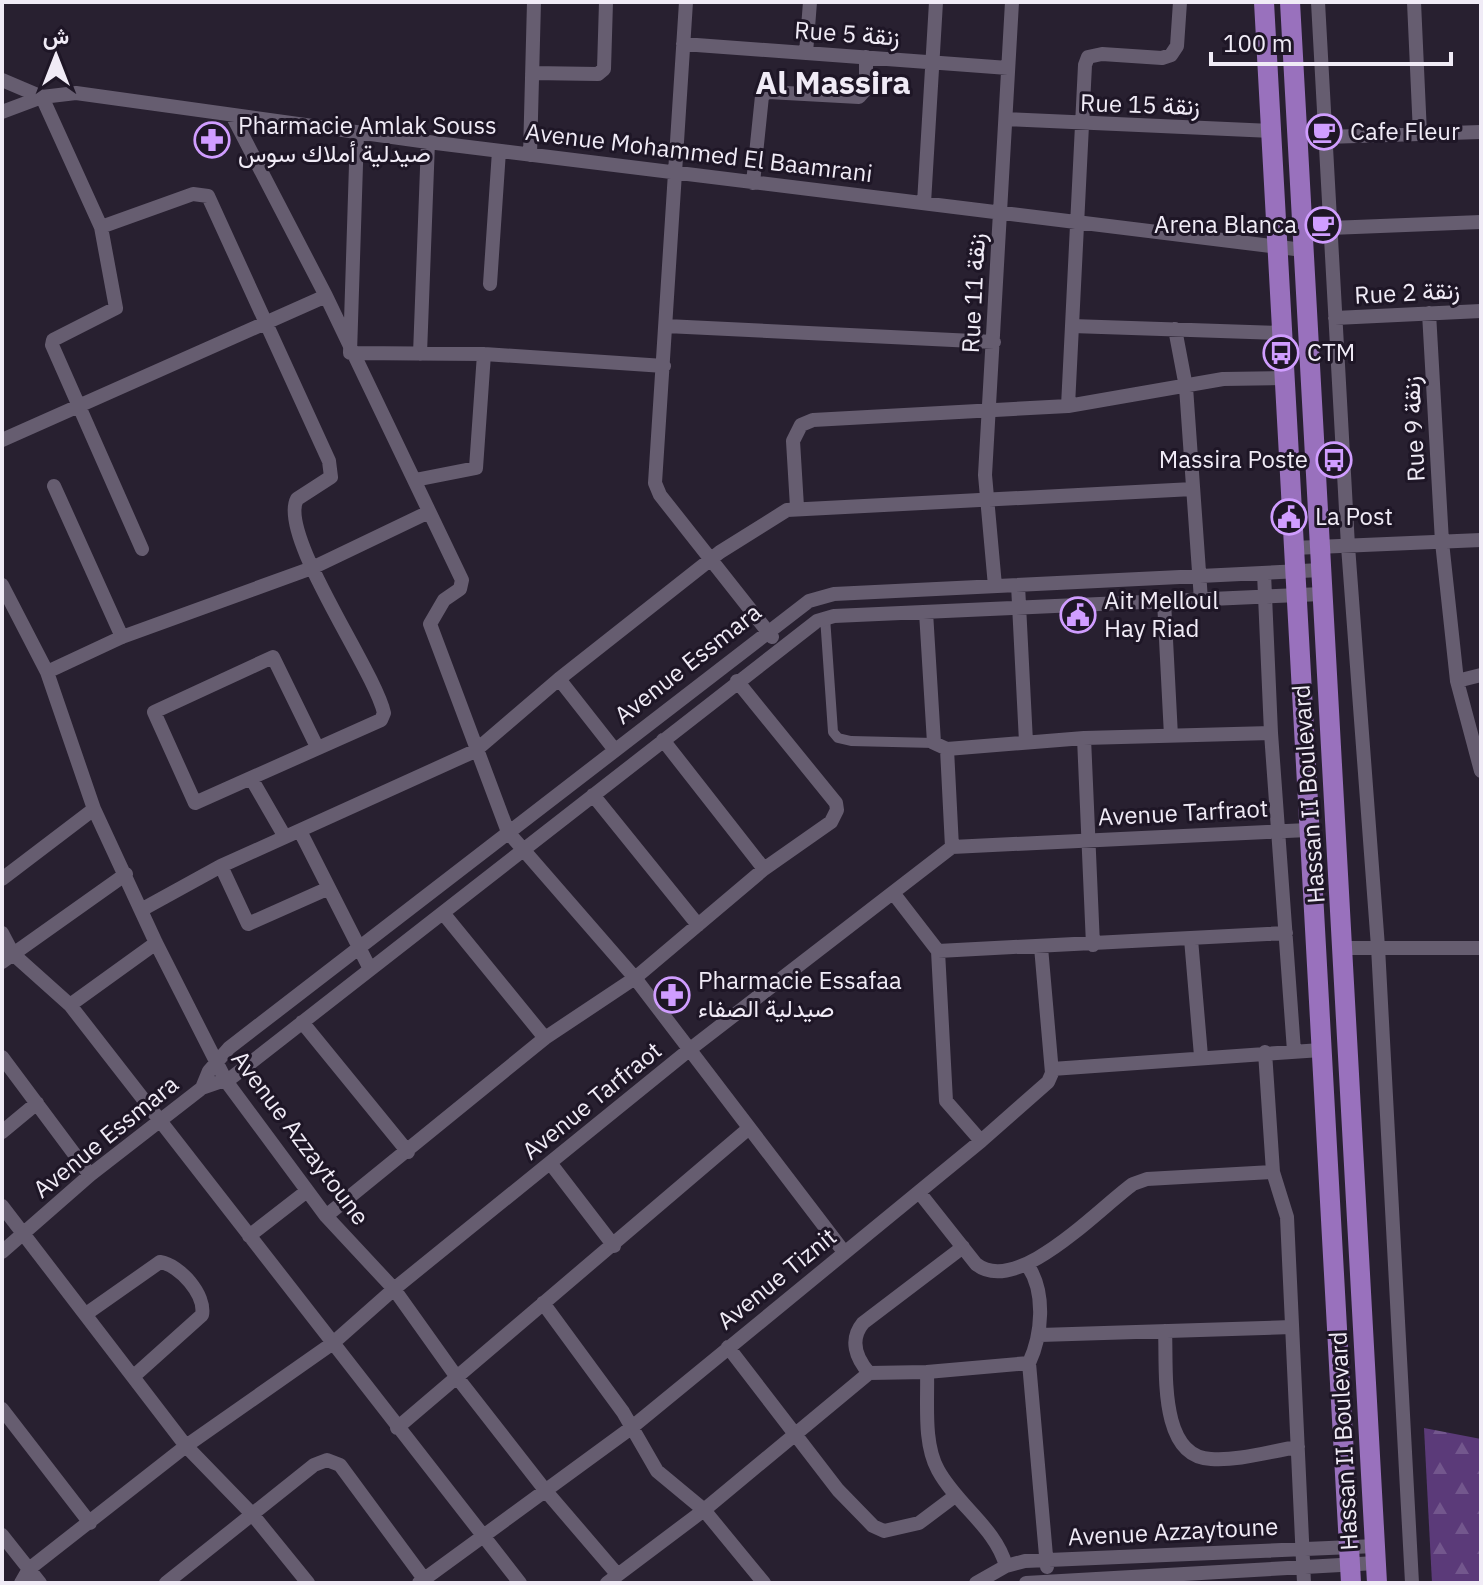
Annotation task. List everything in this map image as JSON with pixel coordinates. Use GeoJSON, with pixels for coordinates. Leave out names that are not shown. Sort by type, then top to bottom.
{"type":"FeatureCollection","features":[{"type":"Feature","properties":{"kind":"main road","name":"Hassan II Boulevard"},"geometry":{"type":"LineString","coordinates":[[1264,2],[1349,1565]]}},
{"type":"Feature","properties":{"kind":"main road","name":"Hassan II Boulevard"},"geometry":{"type":"LineString","coordinates":[[1290,2],[1377,1564]]}},
{"type":"Feature","properties":{"kind":"main road"},"geometry":{"type":"LineString","coordinates":[[1277,216],[1301,216]]}},
{"type":"Feature","properties":{"kind":"street"},"geometry":{"type":"LineString","coordinates":[[530,155],[534,2]]}},
{"type":"Feature","properties":{"kind":"street"},"geometry":{"type":"LineString","coordinates":[[532,73],[598,74],[604,69],[606,2]]}},
{"type":"Feature","properties":{"kind":"street"},"geometry":{"type":"LineString","coordinates":[[686,2],[657,489],[780,647]]}},
{"type":"Feature","properties":{"kind":"street"},"geometry":{"type":"LineString","coordinates":[[806,53],[810,2]]}},
{"type":"Feature","properties":{"kind":"street"},"geometry":{"type":"LineString","coordinates":[[924,203],[936,2]]}},
{"type":"Feature","properties":{"kind":"street","name":"Rue 11 زنقة"},"geometry":{"type":"LineString","coordinates":[[995,586],[987,499],[989,410],[1012,2]]}},
{"type":"Feature","properties":{"kind":"street"},"geometry":{"type":"LineString","coordinates":[[1068,406],[1081,125],[1088,57],[1102,54],[1162,58],[1171,55],[1177,46],[1180,2]]}},
{"type":"Feature","properties":{"kind":"street"},"geometry":{"type":"LineString","coordinates":[[1318,2],[1348,546],[1378,947],[1412,1583]]}},
{"type":"Feature","properties":{"kind":"street"},"geometry":{"type":"LineString","coordinates":[[1414,2],[1420,134]]}},
{"type":"Feature","properties":{"kind":"street","name":"Rue 5 زنقة"},"geometry":{"type":"LineString","coordinates":[[683,44],[1008,68]]}},
{"type":"Feature","properties":{"kind":"street"},"geometry":{"type":"LineString","coordinates":[[753,183],[762,96],[768,92],[859,97],[866,89],[866,57]]}},
{"type":"Feature","properties":{"kind":"street"},"geometry":{"type":"LineString","coordinates":[[2,80],[42,97],[101,227],[116,308],[53,340],[52,345],[142,549]]}},
{"type":"Feature","properties":{"kind":"street","name":"Avenue Mohammed El Baamrani"},"geometry":{"type":"LineString","coordinates":[[42,97],[76,93],[357,133],[1303,250]]}},
{"type":"Feature","properties":{"kind":"street"},"geometry":{"type":"LineString","coordinates":[[2,112],[42,97]]}},
{"type":"Feature","properties":{"kind":"street"},"geometry":{"type":"LineString","coordinates":[[232,115],[326,296],[350,353],[462,580],[460,589],[444,600],[430,624],[475,751],[508,832],[635,978],[844,1252]]}},
{"type":"Feature","properties":{"kind":"street","name":"Rue 15 زنقة"},"geometry":{"type":"LineString","coordinates":[[1006,119],[1081,125],[1272,131]]}},
{"type":"Feature","properties":{"kind":"street"},"geometry":{"type":"LineString","coordinates":[[1326,137],[1481,132]]}},
{"type":"Feature","properties":{"kind":"street"},"geometry":{"type":"LineString","coordinates":[[350,353],[357,133]]}},
{"type":"Feature","properties":{"kind":"street"},"geometry":{"type":"LineString","coordinates":[[420,354],[428,142]]}},
{"type":"Feature","properties":{"kind":"street"},"geometry":{"type":"LineString","coordinates":[[490,284],[499,151]]}},
{"type":"Feature","properties":{"kind":"street"},"geometry":{"type":"LineString","coordinates":[[101,227],[193,194],[208,196],[332,470],[328,482],[297,499],[294,504],[312,568],[384,713],[381,720],[195,803],[154,712],[273,657],[317,747]]}},
{"type":"Feature","properties":{"kind":"street"},"geometry":{"type":"LineString","coordinates":[[1330,228],[1481,222]]}},
{"type":"Feature","properties":{"kind":"street"},"geometry":{"type":"LineString","coordinates":[[2,440],[326,296]]}},
{"type":"Feature","properties":{"kind":"street","name":"Rue 2 زنقة"},"geometry":{"type":"LineString","coordinates":[[1335,318],[1481,311]]}},
{"type":"Feature","properties":{"kind":"street","name":"Rue 9 زنقة"},"geometry":{"type":"LineString","coordinates":[[1429,313],[1442,542],[1457,681],[1473,712],[1480,763]]}},
{"type":"Feature","properties":{"kind":"street"},"geometry":{"type":"LineString","coordinates":[[666,326],[994,342]]}},
{"type":"Feature","properties":{"kind":"street"},"geometry":{"type":"LineString","coordinates":[[1072,326],[1282,333]]}},
{"type":"Feature","properties":{"kind":"street"},"geometry":{"type":"LineString","coordinates":[[1175,329],[1186,387],[1201,600]]}},
{"type":"Feature","properties":{"kind":"street"},"geometry":{"type":"LineString","coordinates":[[350,353],[484,354],[664,366]]}},
{"type":"Feature","properties":{"kind":"street"},"geometry":{"type":"LineString","coordinates":[[415,480],[476,468],[484,354]]}},
{"type":"Feature","properties":{"kind":"street"},"geometry":{"type":"LineString","coordinates":[[797,507],[793,441],[801,425],[813,420],[1068,406],[1223,379],[1284,378]]}},
{"type":"Feature","properties":{"kind":"street"},"geometry":{"type":"LineString","coordinates":[[54,486],[122,637]]}},
{"type":"Feature","properties":{"kind":"street"},"geometry":{"type":"LineString","coordinates":[[141,910],[221,866],[475,751],[559,679],[711,559],[778,514],[797,507],[1193,489]]}},
{"type":"Feature","properties":{"kind":"street"},"geometry":{"type":"LineString","coordinates":[[47,672],[122,637],[312,568],[429,512]]}},
{"type":"Feature","properties":{"kind":"street"},"geometry":{"type":"LineString","coordinates":[[1293,548],[1481,540]]}},
{"type":"Feature","properties":{"kind":"street","name":"Avenue Essmara"},"geometry":{"type":"LineString","coordinates":[[2,1252],[90,1175],[202,1088],[215,1062],[767,630],[809,601],[834,594],[1321,570]]}},
{"type":"Feature","properties":{"kind":"street"},"geometry":{"type":"LineString","coordinates":[[1264,573],[1271,733],[1294,1051]]}},
{"type":"Feature","properties":{"kind":"street"},"geometry":{"type":"LineString","coordinates":[[1018,585],[1026,742]]}},
{"type":"Feature","properties":{"kind":"street","name":"Avenue Azzaytoune"},"geometry":{"type":"LineString","coordinates":[[3,590],[47,672],[94,809],[156,943],[226,1081],[326,1216],[394,1289],[456,1376],[612,1578]]}},
{"type":"Feature","properties":{"kind":"street"},"geometry":{"type":"LineString","coordinates":[[1271,733],[940,746],[838,738],[833,732],[825,617],[1322,594]]}},
{"type":"Feature","properties":{"kind":"street"},"geometry":{"type":"LineString","coordinates":[[1164,601],[1171,736]]}},
{"type":"Feature","properties":{"kind":"street"},"geometry":{"type":"LineString","coordinates":[[926,612],[952,847]]}},
{"type":"Feature","properties":{"kind":"street","name":"Avenue Essmara"},"geometry":{"type":"LineString","coordinates":[[202,1088],[226,1081],[780,647],[825,617]]}},
{"type":"Feature","properties":{"kind":"street"},"geometry":{"type":"LineString","coordinates":[[1457,681],[1481,675]]}},
{"type":"Feature","properties":{"kind":"street"},"geometry":{"type":"LineString","coordinates":[[559,679],[614,749]]}},
{"type":"Feature","properties":{"kind":"street"},"geometry":{"type":"LineString","coordinates":[[326,1216],[545,1038],[635,978],[764,869],[831,822],[837,810],[836,803],[737,681]]}},
{"type":"Feature","properties":{"kind":"street"},"geometry":{"type":"LineString","coordinates":[[1084,738],[1093,945]]}},
{"type":"Feature","properties":{"kind":"street"},"geometry":{"type":"LineString","coordinates":[[663,740],[764,869]]}},
{"type":"Feature","properties":{"kind":"street"},"geometry":{"type":"LineString","coordinates":[[251,778],[285,837]]}},
{"type":"Feature","properties":{"kind":"street"},"geometry":{"type":"LineString","coordinates":[[593,795],[698,925]]}},
{"type":"Feature","properties":{"kind":"street"},"geometry":{"type":"LineString","coordinates":[[2,879],[94,809]]}},
{"type":"Feature","properties":{"kind":"street","name":"Avenue Tarfraot"},"geometry":{"type":"LineString","coordinates":[[21,1583],[29,1569],[186,1446],[333,1343],[394,1289],[689,1050],[952,847],[1308,830]]}},
{"type":"Feature","properties":{"kind":"street"},"geometry":{"type":"LineString","coordinates":[[300,831],[370,969]]}},
{"type":"Feature","properties":{"kind":"street"},"geometry":{"type":"LineString","coordinates":[[221,866],[248,924],[329,888]]}},
{"type":"Feature","properties":{"kind":"street"},"geometry":{"type":"LineString","coordinates":[[8,958],[126,874]]}},
{"type":"Feature","properties":{"kind":"street"},"geometry":{"type":"LineString","coordinates":[[894,894],[938,951],[946,1101],[981,1141]]}},
{"type":"Feature","properties":{"kind":"street"},"geometry":{"type":"LineString","coordinates":[[443,913],[545,1038]]}},
{"type":"Feature","properties":{"kind":"street"},"geometry":{"type":"LineString","coordinates":[[2,933],[8,958],[70,1005],[159,1124],[520,1583]]}},
{"type":"Feature","properties":{"kind":"street"},"geometry":{"type":"LineString","coordinates":[[938,951],[1286,933]]}},
{"type":"Feature","properties":{"kind":"street"},"geometry":{"type":"LineString","coordinates":[[1191,939],[1201,1056]]}},
{"type":"Feature","properties":{"kind":"street"},"geometry":{"type":"LineString","coordinates":[[70,1005],[156,943]]}},
{"type":"Feature","properties":{"kind":"street"},"geometry":{"type":"LineString","coordinates":[[1041,947],[1052,1069],[1201,1056],[1321,1050]]}},
{"type":"Feature","properties":{"kind":"street"},"geometry":{"type":"LineString","coordinates":[[1345,948],[1481,948]]}},
{"type":"Feature","properties":{"kind":"street"},"geometry":{"type":"LineString","coordinates":[[302,1022],[408,1152]]}},
{"type":"Feature","properties":{"kind":"street"},"geometry":{"type":"LineString","coordinates":[[1265,1052],[1273,1172],[1287,1217],[1304,1583]]}},
{"type":"Feature","properties":{"kind":"street"},"geometry":{"type":"LineString","coordinates":[[2,1057],[90,1175]]}},
{"type":"Feature","properties":{"kind":"street","name":"Avenue Tiznit"},"geometry":{"type":"LineString","coordinates":[[423,1582],[631,1428],[981,1141],[1048,1082],[1052,1069]]}},
{"type":"Feature","properties":{"kind":"street"},"geometry":{"type":"LineString","coordinates":[[2,1132],[37,1103]]}},
{"type":"Feature","properties":{"kind":"street"},"geometry":{"type":"LineString","coordinates":[[397,1428],[748,1129]]}},
{"type":"Feature","properties":{"kind":"street"},"geometry":{"type":"LineString","coordinates":[[551,1164],[614,1246]]}},
{"type":"Feature","properties":{"kind":"street"},"geometry":{"type":"LineString","coordinates":[[919,1192],[984,1271],[1004,1273],[1028,1266],[1133,1184],[1147,1179],[1273,1172]]}},
{"type":"Feature","properties":{"kind":"street"},"geometry":{"type":"LineString","coordinates":[[249,1236],[307,1191]]}},
{"type":"Feature","properties":{"kind":"street"},"geometry":{"type":"LineString","coordinates":[[2,1206],[186,1446],[252,1514],[308,1583]]}},
{"type":"Feature","properties":{"kind":"street"},"geometry":{"type":"LineString","coordinates":[[869,1373],[855,1350],[858,1329],[963,1247]]}},
{"type":"Feature","properties":{"kind":"street"},"geometry":{"type":"LineString","coordinates":[[86,1314],[160,1262],[174,1266],[188,1281],[202,1301],[202,1315],[134,1376]]}},
{"type":"Feature","properties":{"kind":"street"},"geometry":{"type":"LineString","coordinates":[[1028,1266],[1037,1287],[1040,1335],[1029,1363],[1048,1581]]}},
{"type":"Feature","properties":{"kind":"street"},"geometry":{"type":"LineString","coordinates":[[543,1303],[631,1428],[657,1471],[704,1510],[764,1583]]}},
{"type":"Feature","properties":{"kind":"street"},"geometry":{"type":"LineString","coordinates":[[1040,1335],[1292,1327]]}},
{"type":"Feature","properties":{"kind":"street"},"geometry":{"type":"LineString","coordinates":[[1165,1331],[1170,1416],[1180,1442],[1194,1454],[1210,1459],[1298,1447]]}},
{"type":"Feature","properties":{"kind":"street"},"geometry":{"type":"LineString","coordinates":[[728,1347],[862,1517],[884,1531],[919,1523],[955,1496]]}},
{"type":"Feature","properties":{"kind":"street"},"geometry":{"type":"LineString","coordinates":[[612,1578],[704,1510],[869,1373],[927,1372],[1029,1363]]}},
{"type":"Feature","properties":{"kind":"street"},"geometry":{"type":"LineString","coordinates":[[927,1372],[929,1440],[936,1468],[955,1496],[1001,1548],[1006,1566]]}},
{"type":"Feature","properties":{"kind":"street"},"geometry":{"type":"LineString","coordinates":[[2,1409],[90,1523]]}},
{"type":"Feature","properties":{"kind":"street"},"geometry":{"type":"LineString","coordinates":[[166,1583],[320,1460],[334,1461],[423,1582]]}},
{"type":"Feature","properties":{"kind":"street"},"geometry":{"type":"LineString","coordinates":[[2,1535],[40,1583]]}},
{"type":"Feature","properties":{"kind":"street","name":"Avenue Azzaytoune"},"geometry":{"type":"LineString","coordinates":[[976,1583],[1006,1566],[1047,1560],[1303,1548],[1349,1565]]}},
{"type":"Feature","properties":{"kind":"street","name":"Avenue Azzaytoune"},"geometry":{"type":"LineString","coordinates":[[1026,1583],[1377,1564]]}},
{"type":"Feature","properties":{"kind":"green space"},"geometry":{"type":"Polygon","coordinates":[[[1424,1428],[1481,1439],[1481,1583],[1432,1583],[1424,1428]]]}},
{"type":"Feature","properties":{"kind":"place","name":"Cafe Fleur"},"geometry":{"type":"Point","coordinates":[1324,132]}},
{"type":"Feature","properties":{"kind":"place","name":"Pharmacie Amlak Souss صيدلية أملاك سوس"},"geometry":{"type":"Point","coordinates":[212,140]}},
{"type":"Feature","properties":{"kind":"place","name":"Arena Blanca"},"geometry":{"type":"Point","coordinates":[1323,225]}},
{"type":"Feature","properties":{"kind":"place","name":"CTM"},"geometry":{"type":"Point","coordinates":[1281,353]}},
{"type":"Feature","properties":{"kind":"place","name":"Massira Poste"},"geometry":{"type":"Point","coordinates":[1334,460]}},
{"type":"Feature","properties":{"kind":"place","name":"La Post"},"geometry":{"type":"Point","coordinates":[1289,517]}},
{"type":"Feature","properties":{"kind":"place","name":"Ait Melloul Hay Riad"},"geometry":{"type":"Point","coordinates":[1078,615]}},
{"type":"Feature","properties":{"kind":"place","name":"Pharmacie Essafaa صيدلية الصفاء"},"geometry":{"type":"Point","coordinates":[672,995]}},
{"type":"Feature","properties":{"kind":"district","name":"Al Massira"},"geometry":{"type":"Point","coordinates":[833,83]}}]}
